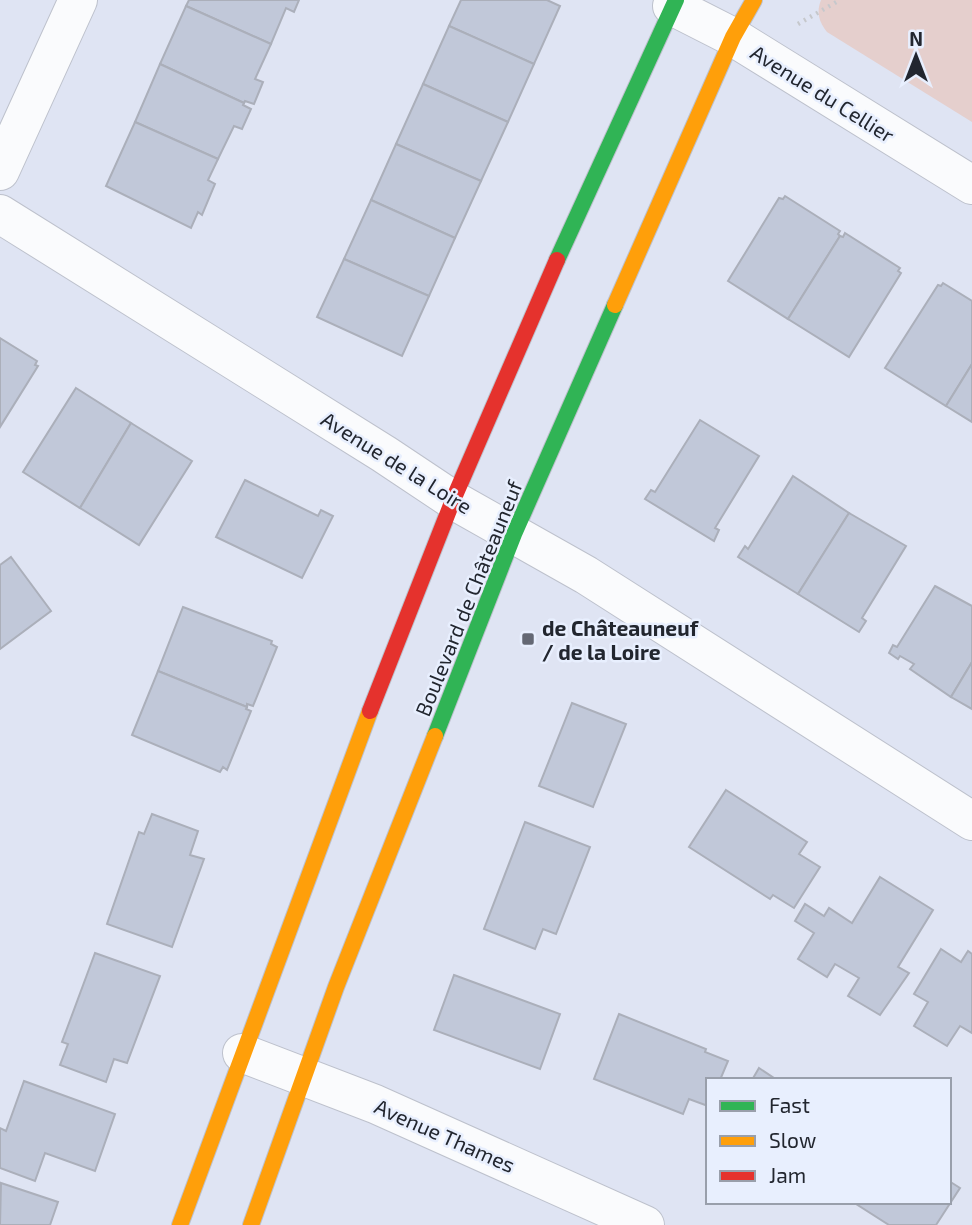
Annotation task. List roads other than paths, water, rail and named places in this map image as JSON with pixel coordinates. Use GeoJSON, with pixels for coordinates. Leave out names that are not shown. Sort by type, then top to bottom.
{"type":"FeatureCollection","features":[{"type":"Feature","properties":{"kind":"street"},"geometry":{"type":"LineString","coordinates":[[0,171],[78,0]]}},
{"type":"Feature","properties":{"kind":"street","name":"Boulevard de Châteauneuf"},"geometry":{"type":"LineString","coordinates":[[251,1225],[303,1075],[391,844],[486,612],[514,534],[733,37],[754,0]]}},
{"type":"Feature","properties":{"kind":"street"},"geometry":{"type":"LineString","coordinates":[[180,1225],[344,777],[453,500],[577,214],[674,3]]}},
{"type":"Feature","properties":{"kind":"street","name":"Avenue du Cellier"},"geometry":{"type":"LineString","coordinates":[[674,3],[972,185]]}},
{"type":"Feature","properties":{"kind":"street","name":"Avenue de la Loire"},"geometry":{"type":"LineString","coordinates":[[0,214],[453,500],[586,575],[972,821]]}},
{"type":"Feature","properties":{"kind":"street","name":"Avenue Thames"},"geometry":{"type":"LineString","coordinates":[[242,1053],[375,1104],[645,1225]]}},
{"type":"Feature","properties":{"kind":"place","name":"de Châteauneuf / de la Loire"},"geometry":{"type":"Point","coordinates":[528,639]}}]}
